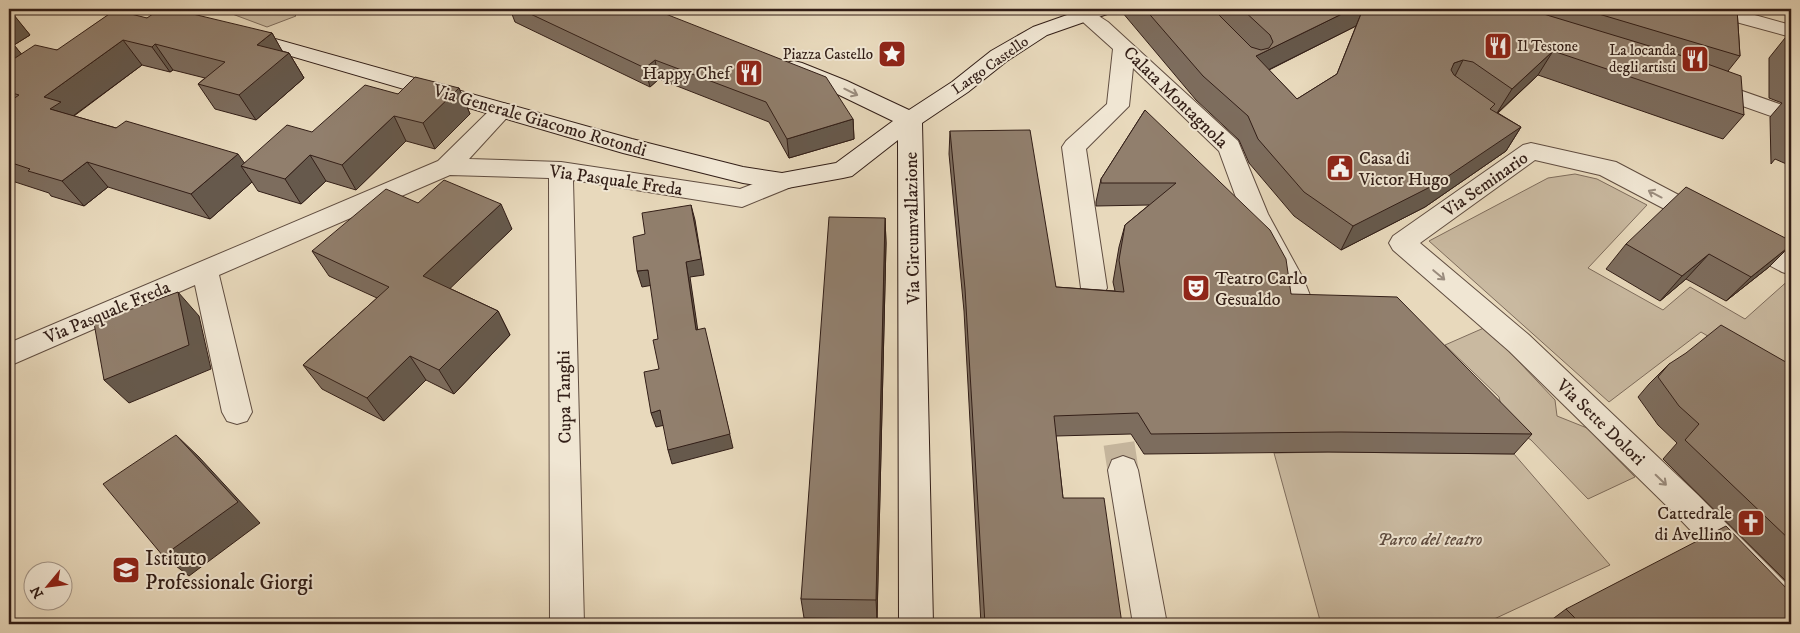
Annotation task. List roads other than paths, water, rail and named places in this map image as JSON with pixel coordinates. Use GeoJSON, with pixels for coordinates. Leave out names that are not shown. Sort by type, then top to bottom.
{"type":"FeatureCollection","features":[{"type":"Feature","properties":{"kind":"street"},"geometry":{"type":"LineString","coordinates":[[78,44],[132,9]]}},
{"type":"Feature","properties":{"kind":"street"},"geometry":{"type":"LineString","coordinates":[[1710,9],[1791,31]]}},
{"type":"Feature","properties":{"kind":"street","name":"Calata Montagnola"},"geometry":{"type":"LineString","coordinates":[[1093,12],[1101,26],[1230,148],[1255,214],[1291,280],[1299,303]]}},
{"type":"Feature","properties":{"kind":"street","name":"Largo Castello"},"geometry":{"type":"LineString","coordinates":[[910,120],[960,87],[998,56],[1040,31],[1093,12]]}},
{"type":"Feature","properties":{"kind":"street","name":"Via Generale Giacomo Rotondi"},"geometry":{"type":"LineString","coordinates":[[219,30],[641,149],[743,175],[782,181],[843,170],[910,120]]}},
{"type":"Feature","properties":{"kind":"street"},"geometry":{"type":"LineString","coordinates":[[1094,288],[1074,147],[1118,106],[1124,48]]}},
{"type":"Feature","properties":{"kind":"street"},"geometry":{"type":"LineString","coordinates":[[774,60],[839,86],[910,120]]}},
{"type":"Feature","properties":{"kind":"street"},"geometry":{"type":"LineString","coordinates":[[1688,78],[1791,116]]}},
{"type":"Feature","properties":{"kind":"street","name":"Via Pasquale Freda"},"geometry":{"type":"LineString","coordinates":[[9,355],[447,167],[503,110]]}},
{"type":"Feature","properties":{"kind":"street","name":"Via Circumvallazione"},"geometry":{"type":"LineString","coordinates":[[910,120],[916,624]]}},
{"type":"Feature","properties":{"kind":"street","name":"Via Seminario"},"geometry":{"type":"LineString","coordinates":[[1402,243],[1523,145],[1607,168],[1791,265]]}},
{"type":"Feature","properties":{"kind":"street","name":"Via Pasquale Freda"},"geometry":{"type":"LineString","coordinates":[[447,167],[561,170],[742,198],[782,181]]}},
{"type":"Feature","properties":{"kind":"street","name":"Cupa Tanghi"},"geometry":{"type":"LineString","coordinates":[[561,170],[566,624]]}},
{"type":"Feature","properties":{"kind":"street","name":"Via Sette Dolori"},"geometry":{"type":"LineString","coordinates":[[1402,243],[1519,343],[1687,505],[1791,611]]}},
{"type":"Feature","properties":{"kind":"street"},"geometry":{"type":"LineString","coordinates":[[205,270],[237,412]]}},
{"type":"Feature","properties":{"kind":"street"},"geometry":{"type":"LineString","coordinates":[[1123,470],[1150,624]]}},
{"type":"Feature","properties":{"kind":"tunnel"},"geometry":{"type":"LineString","coordinates":[[1112,398],[1123,470]]}},
{"type":"Feature","properties":{"kind":"place","name":"Il Testone"},"geometry":{"type":"Point","coordinates":[1498,46]}},
{"type":"Feature","properties":{"kind":"place","name":"Piazza Castello"},"geometry":{"type":"Point","coordinates":[892,54]}},
{"type":"Feature","properties":{"kind":"place","name":"La locanda degli artisti"},"geometry":{"type":"Point","coordinates":[1695,59]}},
{"type":"Feature","properties":{"kind":"place","name":"Happy Chef"},"geometry":{"type":"Point","coordinates":[749,73]}},
{"type":"Feature","properties":{"kind":"place","name":"Casa di Victor Hugo"},"geometry":{"type":"Point","coordinates":[1340,168]}},
{"type":"Feature","properties":{"kind":"place","name":"Teatro Carlo Gesualdo"},"geometry":{"type":"Point","coordinates":[1196,288]}},
{"type":"Feature","properties":{"kind":"place","name":"Cattedrale di Avellino"},"geometry":{"type":"Point","coordinates":[1751,523]}},
{"type":"Feature","properties":{"kind":"place","name":"Istituto Professionale Giorgi"},"geometry":{"type":"Point","coordinates":[126,570]}},
{"type":"Feature","properties":{"kind":"park label","name":"Parco del teatro"},"geometry":{"type":"Point","coordinates":[1430,539]}}]}
